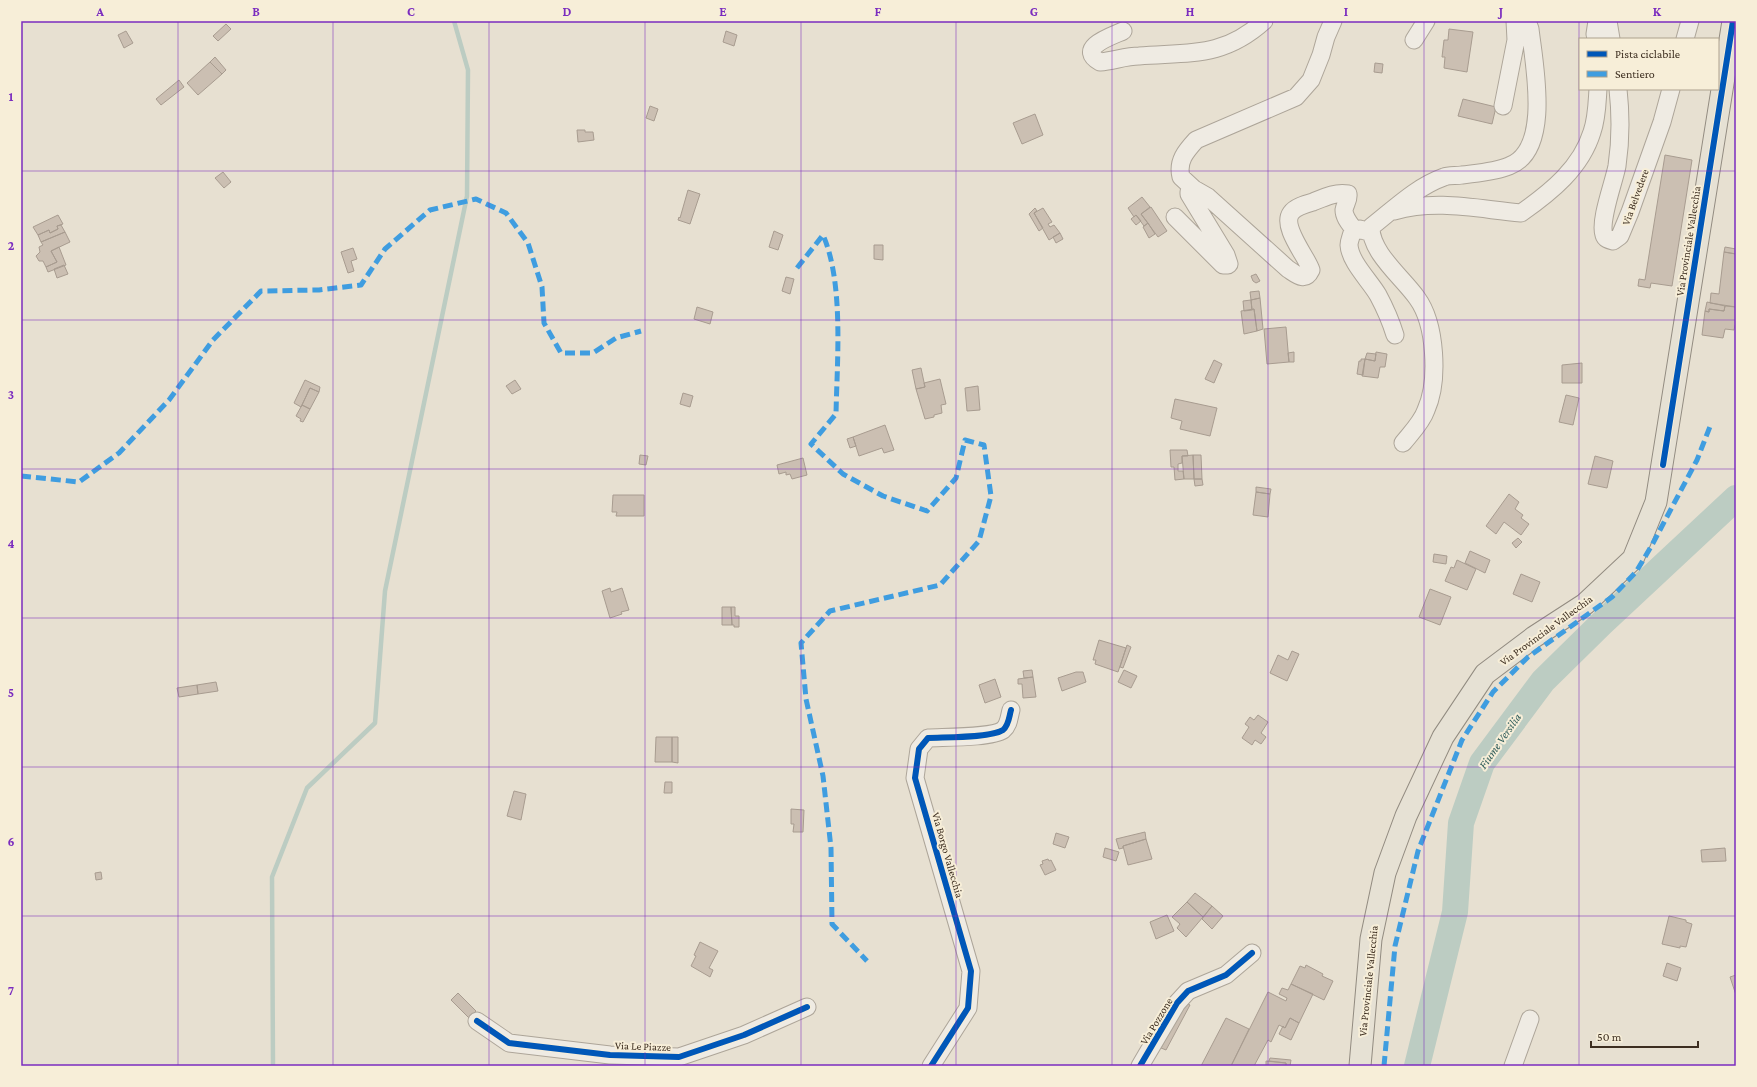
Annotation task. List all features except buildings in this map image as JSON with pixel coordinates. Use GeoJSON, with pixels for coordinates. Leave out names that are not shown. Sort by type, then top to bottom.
{"type":"FeatureCollection","features":[{"type":"Feature","properties":{"kind":"main road","name":"Via Provinciale Vallecchia"},"geometry":{"type":"LineString","coordinates":[[1360,1066],[1371,939],[1385,873],[1406,816],[1443,737],[1485,674],[1534,637],[1585,604],[1633,559],[1656,502],[1733,21]]}},
{"type":"Feature","properties":{"kind":"street"},"geometry":{"type":"LineString","coordinates":[[1123,31],[1094,44],[1092,56],[1100,62],[1138,56],[1178,55],[1205,52],[1231,44],[1251,33],[1264,21]]}},
{"type":"Feature","properties":{"kind":"street"},"geometry":{"type":"LineString","coordinates":[[1333,21],[1311,80],[1296,97],[1196,140],[1184,153],[1180,164],[1181,177],[1194,189],[1208,197],[1288,268],[1301,277],[1309,275],[1311,270],[1306,258],[1296,245],[1289,222],[1290,215],[1292,212],[1304,205],[1339,192],[1348,194],[1349,198],[1344,211],[1346,218],[1363,231],[1392,269],[1418,298],[1429,320],[1432,337],[1433,385],[1426,412],[1403,443]]}},
{"type":"Feature","properties":{"kind":"street"},"geometry":{"type":"LineString","coordinates":[[1414,40],[1426,21]]}},
{"type":"Feature","properties":{"kind":"street"},"geometry":{"type":"LineString","coordinates":[[1503,106],[1516,40],[1515,21]]}},
{"type":"Feature","properties":{"kind":"street"},"geometry":{"type":"LineString","coordinates":[[1395,335],[1378,295],[1360,270],[1351,253],[1349,244],[1352,233],[1363,231],[1371,227],[1412,194],[1444,177],[1481,173],[1509,166],[1519,161],[1528,151],[1532,142],[1538,90],[1530,29],[1527,21]]}},
{"type":"Feature","properties":{"kind":"street"},"geometry":{"type":"LineString","coordinates":[[1596,38],[1597,21]]}},
{"type":"Feature","properties":{"kind":"street"},"geometry":{"type":"LineString","coordinates":[[1608,21],[1611,38]]}},
{"type":"Feature","properties":{"kind":"street"},"geometry":{"type":"LineString","coordinates":[[1685,38],[1690,21]]}},
{"type":"Feature","properties":{"kind":"street"},"geometry":{"type":"LineString","coordinates":[[1390,212],[1412,206],[1455,205],[1521,213],[1546,195],[1566,177],[1586,147],[1593,130],[1598,90]]}},
{"type":"Feature","properties":{"kind":"street","name":"Via Belvedere"},"geometry":{"type":"LineString","coordinates":[[1618,90],[1622,129],[1617,166],[1603,218],[1604,235],[1607,239],[1613,241],[1620,236],[1662,122],[1672,90]]}},
{"type":"Feature","properties":{"kind":"street"},"geometry":{"type":"LineString","coordinates":[[1175,217],[1223,265],[1229,264],[1226,255],[1192,200],[1189,192],[1194,189]]}},
{"type":"Feature","properties":{"kind":"street","name":"Via Borgo Vallecchia"},"geometry":{"type":"LineString","coordinates":[[931,1066],[968,1008],[971,970],[915,778],[919,749],[928,738],[992,734],[1003,730],[1008,724],[1011,710]]}},
{"type":"Feature","properties":{"kind":"street","name":"Via Pozzone"},"geometry":{"type":"LineString","coordinates":[[1140,1066],[1177,1003],[1188,991],[1226,975],[1252,953]]}},
{"type":"Feature","properties":{"kind":"street","name":"Via Le Piazze"},"geometry":{"type":"LineString","coordinates":[[477,1022],[509,1043],[610,1055],[679,1058],[744,1035],[807,1007]]}},
{"type":"Feature","properties":{"kind":"street"},"geometry":{"type":"LineString","coordinates":[[1513,1066],[1530,1019]]}},
{"type":"Feature","properties":{"kind":"waterway"},"geometry":{"type":"LineString","coordinates":[[273,1066],[272,877],[307,788],[375,723],[385,591],[467,196],[468,70],[454,21]]}},
{"type":"Feature","properties":{"kind":"waterway","name":"Fiume Versilia"},"geometry":{"type":"LineString","coordinates":[[1417,1066],[1455,912],[1461,823],[1482,763],[1543,681],[1602,623],[1736,498]]}},
{"type":"Feature","properties":{"kind":"marked path"},"geometry":{"type":"LineString","coordinates":[[21,476],[79,482],[119,453],[169,400],[213,340],[261,291],[319,290],[361,285],[385,249],[430,210],[476,199],[506,213],[528,243],[542,287],[544,323],[561,353],[593,353],[616,338],[641,331]]}},
{"type":"Feature","properties":{"kind":"marked path"},"geometry":{"type":"LineString","coordinates":[[797,268],[823,235],[830,254],[837,299],[838,347],[836,414],[811,444],[843,474],[883,496],[927,511],[956,478],[965,440],[984,445],[991,496],[979,541],[940,585],[830,611],[801,643],[806,699],[823,776],[831,848],[832,924],[867,961]]}},
{"type":"Feature","properties":{"kind":"marked path"},"geometry":{"type":"LineString","coordinates":[[1384,1066],[1395,946],[1418,851],[1462,740],[1493,692],[1528,657],[1612,597],[1636,572],[1697,460],[1711,424]]}},
{"type":"Feature","properties":{"kind":"cycle path"},"geometry":{"type":"LineString","coordinates":[[1663,465],[1733,21]]}},
{"type":"Feature","properties":{"kind":"cycle path"},"geometry":{"type":"LineString","coordinates":[[931,1066],[968,1008],[971,971],[915,778],[919,749],[928,738],[978,736],[997,733],[1003,730],[1006,726],[1011,710]]}},
{"type":"Feature","properties":{"kind":"cycle path"},"geometry":{"type":"LineString","coordinates":[[1140,1066],[1177,1003],[1188,991],[1226,975],[1252,953]]}},
{"type":"Feature","properties":{"kind":"cycle path"},"geometry":{"type":"LineString","coordinates":[[477,1021],[509,1043],[610,1055],[679,1057],[744,1035],[807,1007]]}}]}
